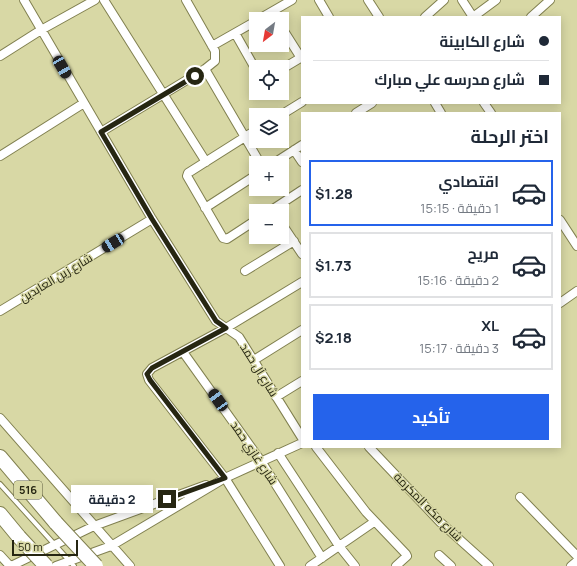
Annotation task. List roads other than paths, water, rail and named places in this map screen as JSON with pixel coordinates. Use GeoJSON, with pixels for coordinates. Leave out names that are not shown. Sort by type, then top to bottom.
{"type":"FeatureCollection","features":[{"type":"Feature","properties":{"kind":"highway","name":"516"},"geometry":{"type":"LineString","coordinates":[[0,457],[56,523],[96,566]]}},
{"type":"Feature","properties":{"kind":"highway"},"geometry":{"type":"LineString","coordinates":[[0,514],[46,566]]}},
{"type":"Feature","properties":{"kind":"street","name":"شارع آل حمد"},"geometry":{"type":"LineString","coordinates":[[24,0],[152,219],[216,321],[239,336],[301,436]]}},
{"type":"Feature","properties":{"kind":"street"},"geometry":{"type":"LineString","coordinates":[[0,56],[41,30],[95,0]]}},
{"type":"Feature","properties":{"kind":"street"},"geometry":{"type":"LineString","coordinates":[[104,0],[206,162]]}},
{"type":"Feature","properties":{"kind":"street"},"geometry":{"type":"LineString","coordinates":[[101,132],[212,65],[216,57],[212,46],[186,0]]}},
{"type":"Feature","properties":{"kind":"street"},"geometry":{"type":"LineString","coordinates":[[278,12],[292,0]]}},
{"type":"Feature","properties":{"kind":"street"},"geometry":{"type":"LineString","coordinates":[[319,0],[329,16]]}},
{"type":"Feature","properties":{"kind":"street"},"geometry":{"type":"LineString","coordinates":[[368,0],[377,16]]}},
{"type":"Feature","properties":{"kind":"street"},"geometry":{"type":"LineString","coordinates":[[426,16],[444,0]]}},
{"type":"Feature","properties":{"kind":"street"},"geometry":{"type":"LineString","coordinates":[[462,0],[472,16]]}},
{"type":"Feature","properties":{"kind":"street"},"geometry":{"type":"LineString","coordinates":[[474,16],[496,0]]}},
{"type":"Feature","properties":{"kind":"street"},"geometry":{"type":"LineString","coordinates":[[532,16],[550,0]]}},
{"type":"Feature","properties":{"kind":"street"},"geometry":{"type":"LineString","coordinates":[[212,46],[249,25]]}},
{"type":"Feature","properties":{"kind":"street"},"geometry":{"type":"LineString","coordinates":[[235,33],[250,60]]}},
{"type":"Feature","properties":{"kind":"street"},"geometry":{"type":"LineString","coordinates":[[289,39],[301,57],[289,65]]}},
{"type":"Feature","properties":{"kind":"street"},"geometry":{"type":"LineString","coordinates":[[205,70],[256,156]]}},
{"type":"Feature","properties":{"kind":"street"},"geometry":{"type":"LineString","coordinates":[[0,156],[84,103]]}},
{"type":"Feature","properties":{"kind":"street"},"geometry":{"type":"LineString","coordinates":[[289,110],[301,103]]}},
{"type":"Feature","properties":{"kind":"street"},"geometry":{"type":"LineString","coordinates":[[358,112],[370,104]]}},
{"type":"Feature","properties":{"kind":"street"},"geometry":{"type":"LineString","coordinates":[[249,134],[188,173],[187,176],[220,234],[225,239],[249,224]]}},
{"type":"Feature","properties":{"kind":"street"},"geometry":{"type":"LineString","coordinates":[[285,156],[301,146]]}},
{"type":"Feature","properties":{"kind":"street"},"geometry":{"type":"LineString","coordinates":[[294,150],[301,160]]}},
{"type":"Feature","properties":{"kind":"street"},"geometry":{"type":"LineString","coordinates":[[205,208],[249,180]]}},
{"type":"Feature","properties":{"kind":"street"},"geometry":{"type":"LineString","coordinates":[[281,204],[301,191]]}},
{"type":"Feature","properties":{"kind":"street","name":"شارع زين العابدين"},"geometry":{"type":"LineString","coordinates":[[0,311],[152,219]]}},
{"type":"Feature","properties":{"kind":"street"},"geometry":{"type":"LineString","coordinates":[[561,222],[577,246]]}},
{"type":"Feature","properties":{"kind":"street"},"geometry":{"type":"LineString","coordinates":[[289,234],[301,252]]}},
{"type":"Feature","properties":{"kind":"street"},"geometry":{"type":"LineString","coordinates":[[245,271],[294,241]]}},
{"type":"Feature","properties":{"kind":"street"},"geometry":{"type":"LineString","coordinates":[[280,566],[225,478],[147,377],[148,372],[152,368],[226,328],[301,283]]}},
{"type":"Feature","properties":{"kind":"street"},"geometry":{"type":"LineString","coordinates":[[561,302],[577,291]]}},
{"type":"Feature","properties":{"kind":"street"},"geometry":{"type":"LineString","coordinates":[[254,360],[301,331]]}},
{"type":"Feature","properties":{"kind":"street","name":"شارع غازي حمد"},"geometry":{"type":"LineString","coordinates":[[183,352],[261,461],[322,558]]}},
{"type":"Feature","properties":{"kind":"street"},"geometry":{"type":"LineString","coordinates":[[276,397],[301,382]]}},
{"type":"Feature","properties":{"kind":"street"},"geometry":{"type":"LineString","coordinates":[[0,418],[130,566]]}},
{"type":"Feature","properties":{"kind":"street"},"geometry":{"type":"LineString","coordinates":[[0,555],[11,566],[94,526],[225,478],[301,443]]}},
{"type":"Feature","properties":{"kind":"street"},"geometry":{"type":"LineString","coordinates":[[317,448],[374,522],[407,556],[396,566]]}},
{"type":"Feature","properties":{"kind":"street","name":"شارع مكه المكرمة"},"geometry":{"type":"LineString","coordinates":[[370,448],[440,522],[489,566]]}},
{"type":"Feature","properties":{"kind":"street"},"geometry":{"type":"LineString","coordinates":[[278,453],[339,546],[355,566]]}},
{"type":"Feature","properties":{"kind":"street"},"geometry":{"type":"LineString","coordinates":[[56,566],[111,546],[225,478]]}},
{"type":"Feature","properties":{"kind":"street"},"geometry":{"type":"LineString","coordinates":[[520,496],[577,556]]}},
{"type":"Feature","properties":{"kind":"street"},"geometry":{"type":"LineString","coordinates":[[310,566],[374,522]]}},
{"type":"Feature","properties":{"kind":"street"},"geometry":{"type":"LineString","coordinates":[[439,555],[451,566]]}},
{"type":"Feature","properties":{"kind":"street"},"geometry":{"type":"LineString","coordinates":[[571,566],[577,561]]}},
{"type":"Feature","properties":{"kind":"lane"},"geometry":{"type":"LineString","coordinates":[[0,484],[74,566]]}}]}
